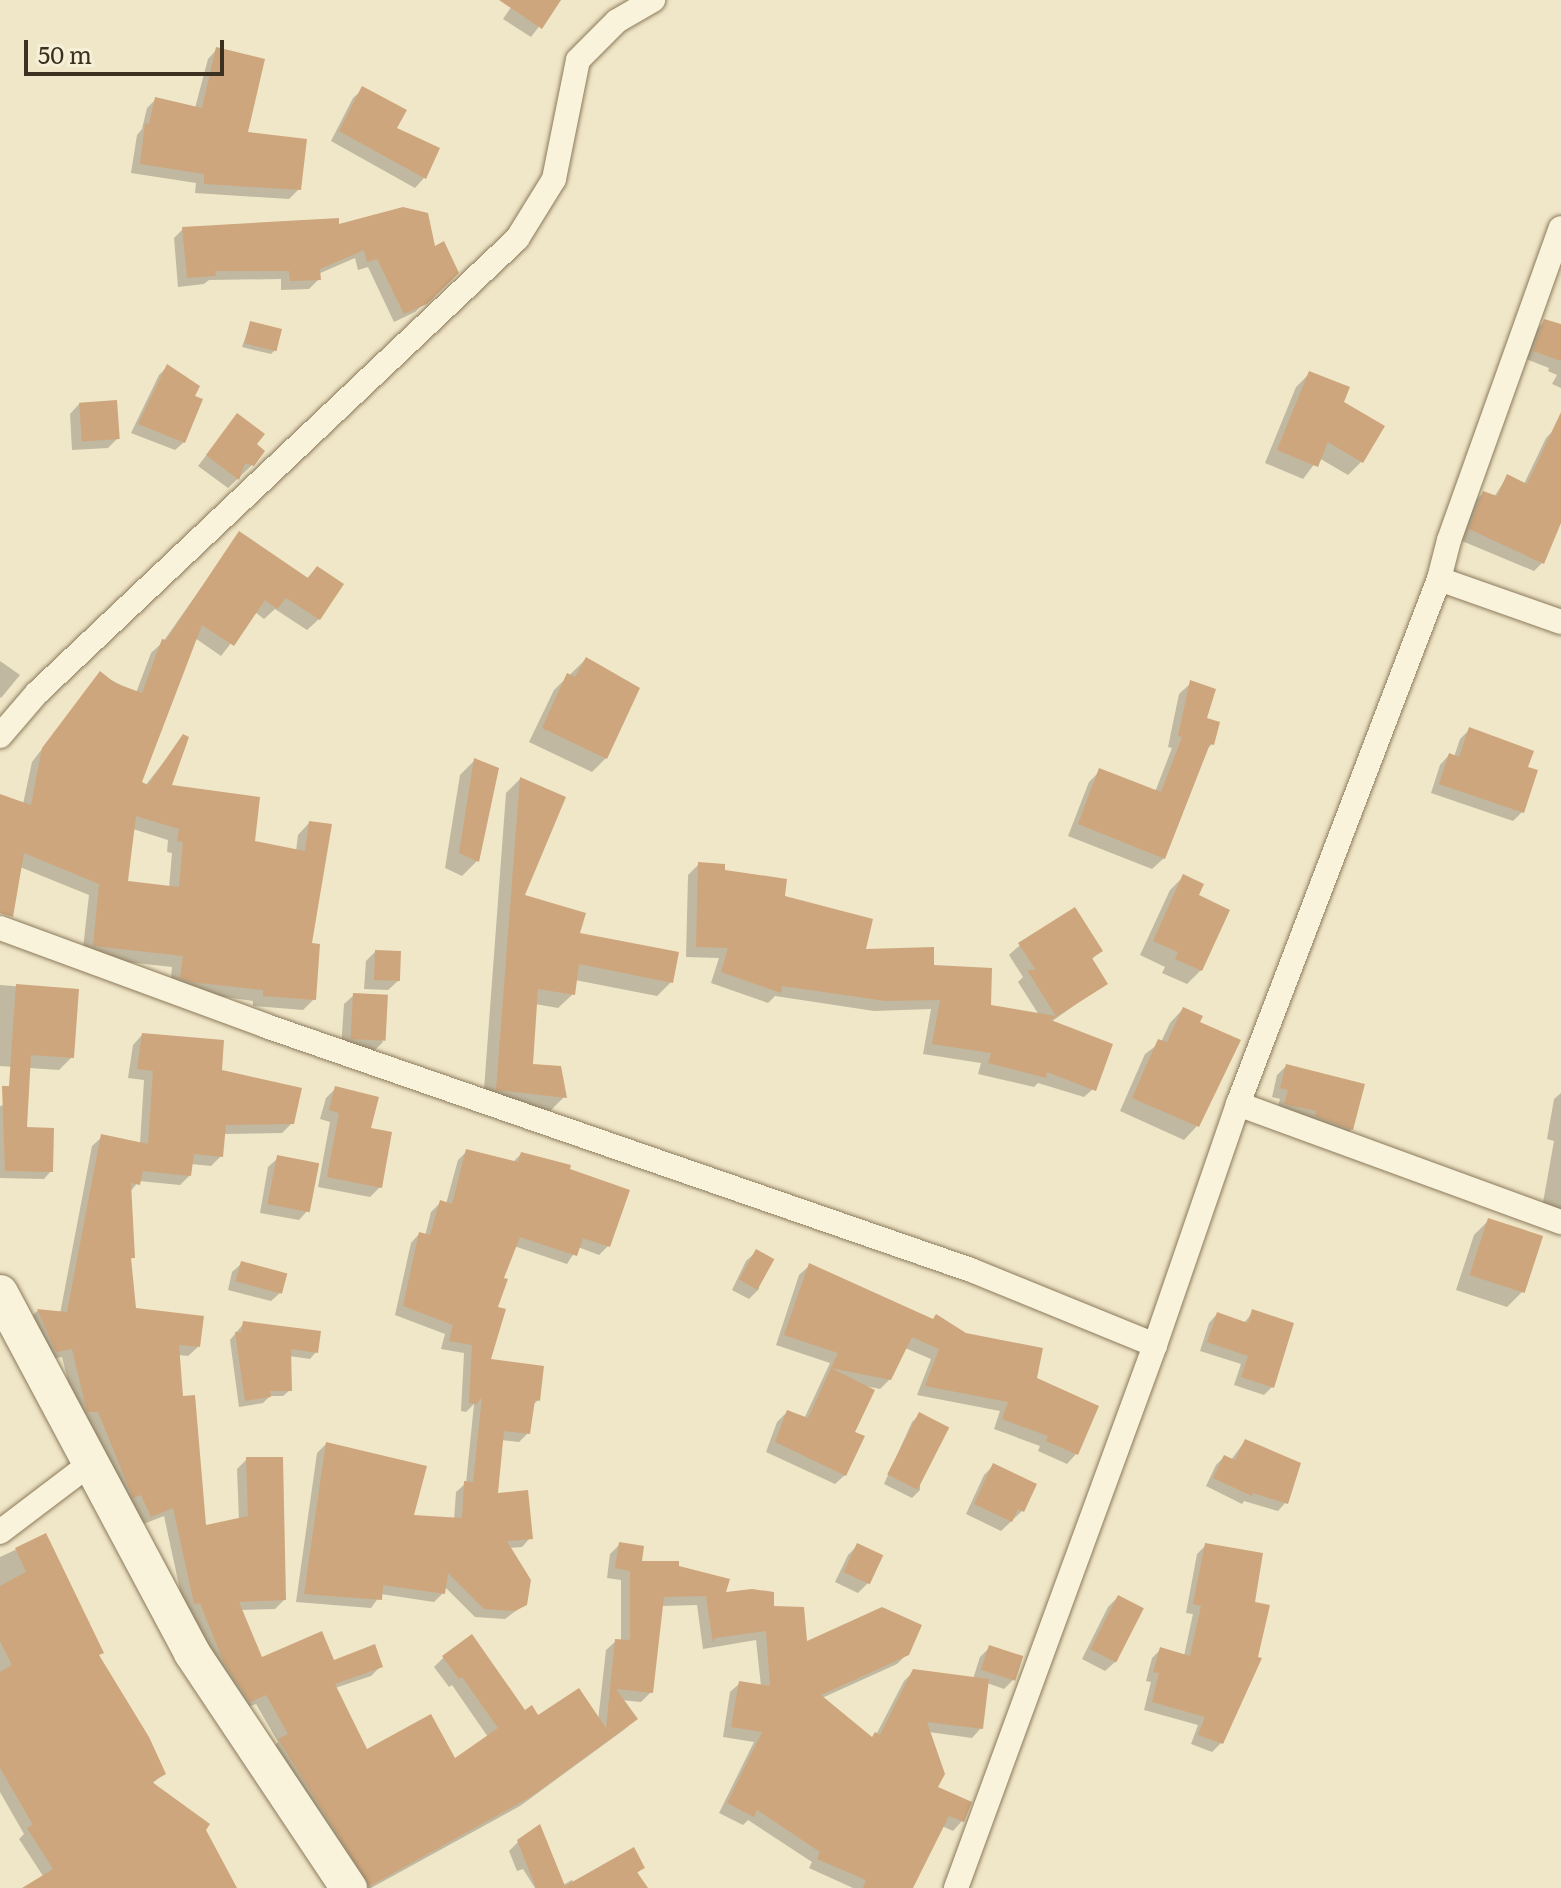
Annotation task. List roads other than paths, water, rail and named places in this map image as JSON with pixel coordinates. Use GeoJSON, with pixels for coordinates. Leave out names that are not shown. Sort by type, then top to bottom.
{"type":"FeatureCollection","features":[{"type":"Feature","properties":{"kind":"main road"},"geometry":{"type":"LineString","coordinates":[[0,1293],[192,1653],[349,1888]]}},
{"type":"Feature","properties":{"kind":"street"},"geometry":{"type":"LineString","coordinates":[[0,736],[37,693],[517,239],[554,179],[578,60],[617,21],[653,0]]}},
{"type":"Feature","properties":{"kind":"street"},"geometry":{"type":"LineString","coordinates":[[956,1888],[1155,1345],[1238,1104],[1439,579],[1449,540],[1561,228]]}},
{"type":"Feature","properties":{"kind":"street"},"geometry":{"type":"LineString","coordinates":[[1439,579],[1561,622]]}},
{"type":"Feature","properties":{"kind":"street"},"geometry":{"type":"LineString","coordinates":[[0,928],[266,1026],[971,1270],[1155,1345]]}},
{"type":"Feature","properties":{"kind":"street"},"geometry":{"type":"LineString","coordinates":[[1238,1104],[1561,1222]]}},
{"type":"Feature","properties":{"kind":"street"},"geometry":{"type":"LineString","coordinates":[[0,1532],[91,1463]]}}]}
